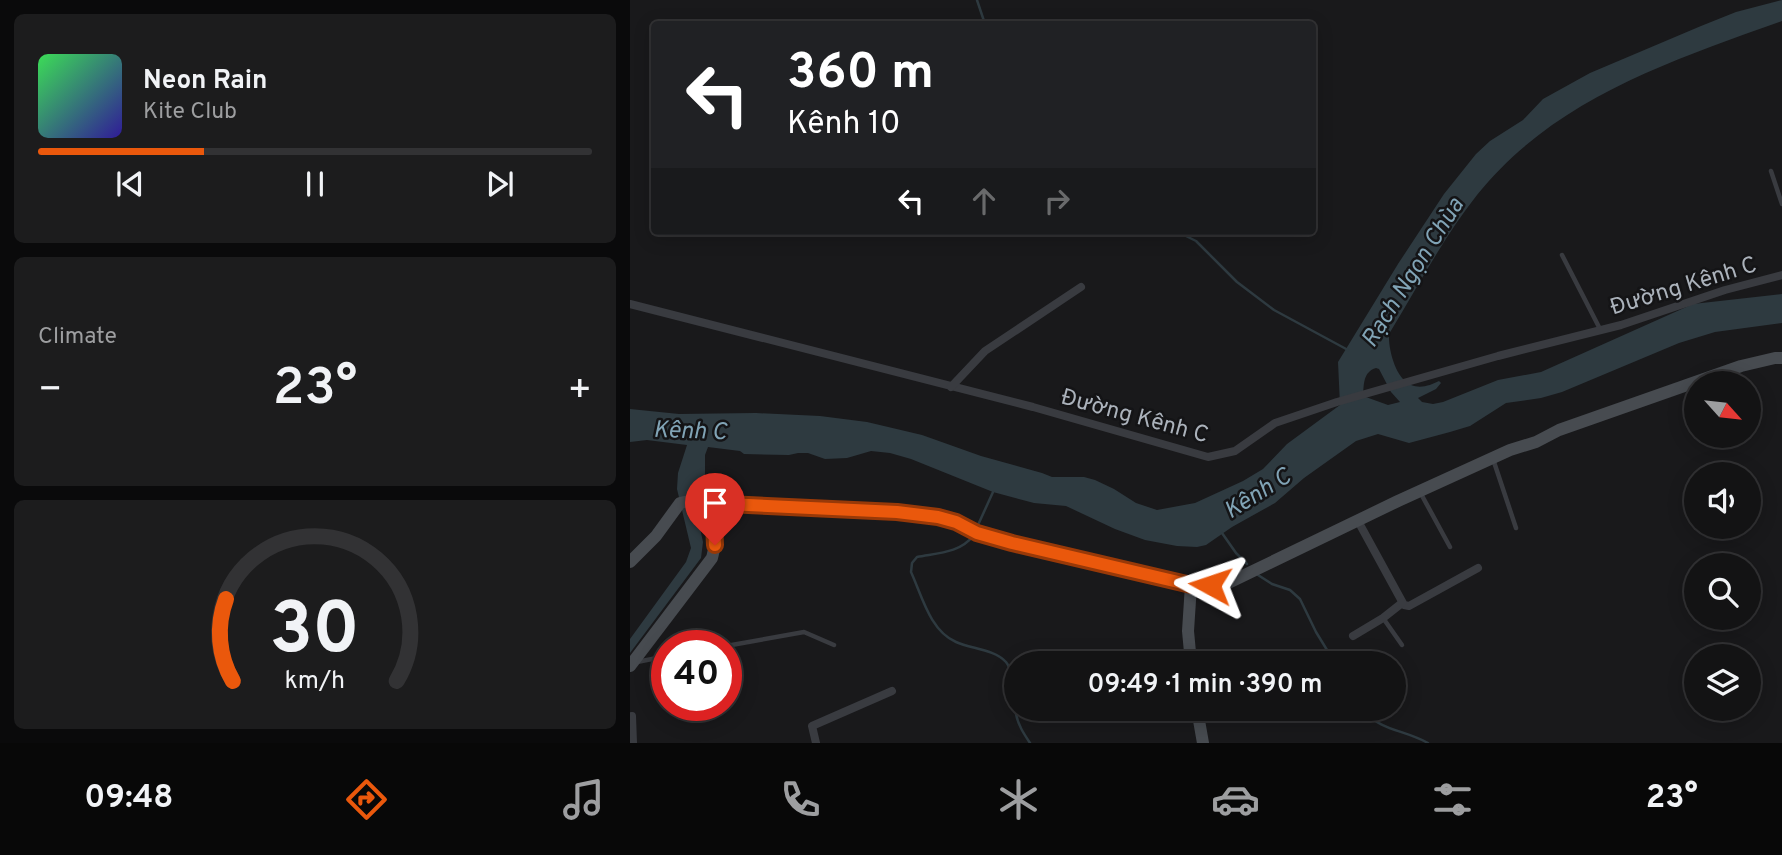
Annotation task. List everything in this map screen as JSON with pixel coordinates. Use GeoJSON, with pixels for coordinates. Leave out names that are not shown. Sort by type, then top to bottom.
{"type":"FeatureCollection","features":[{"type":"Feature","properties":{"kind":"street","name":"Đường Kênh C"},"geometry":{"type":"LineString","coordinates":[[630,304],[1045,411],[1208,457],[1235,451],[1275,423],[1337,402],[1498,356],[1621,325],[1725,290],[1782,275]]}},
{"type":"Feature","properties":{"kind":"street"},"geometry":{"type":"LineString","coordinates":[[950,387],[985,351],[1081,287]]}},
{"type":"Feature","properties":{"kind":"street"},"geometry":{"type":"LineString","coordinates":[[630,562],[656,536],[680,503],[709,499],[727,504],[897,512],[938,517],[956,522],[977,533],[1012,543],[1191,585],[1226,584],[1420,491],[1559,430],[1741,366],[1782,358]]}},
{"type":"Feature","properties":{"kind":"street"},"geometry":{"type":"LineString","coordinates":[[631,664],[712,558],[715,545],[709,499]]}},
{"type":"Feature","properties":{"kind":"street"},"geometry":{"type":"LineString","coordinates":[[1358,521],[1402,603],[1409,606],[1478,568]]}},
{"type":"Feature","properties":{"kind":"street"},"geometry":{"type":"LineString","coordinates":[[1190,651],[1188,631],[1191,585]]}},
{"type":"Feature","properties":{"kind":"street"},"geometry":{"type":"LineString","coordinates":[[1353,636],[1402,603]]}},
{"type":"Feature","properties":{"kind":"street"},"geometry":{"type":"LineString","coordinates":[[816,743],[812,726],[892,691]]}},
{"type":"Feature","properties":{"kind":"street"},"geometry":{"type":"LineString","coordinates":[[632,716],[633,743]]}},
{"type":"Feature","properties":{"kind":"street"},"geometry":{"type":"LineString","coordinates":[[1199,721],[1203,743]]}},
{"type":"Feature","properties":{"kind":"lane"},"geometry":{"type":"LineString","coordinates":[[1771,171],[1782,204]]}},
{"type":"Feature","properties":{"kind":"lane"},"geometry":{"type":"LineString","coordinates":[[1562,255],[1600,330]]}},
{"type":"Feature","properties":{"kind":"lane"},"geometry":{"type":"LineString","coordinates":[[1492,458],[1516,528]]}},
{"type":"Feature","properties":{"kind":"lane"},"geometry":{"type":"LineString","coordinates":[[1420,491],[1450,547]]}},
{"type":"Feature","properties":{"kind":"lane"},"geometry":{"type":"LineString","coordinates":[[1383,618],[1402,645]]}},
{"type":"Feature","properties":{"kind":"lane"},"geometry":{"type":"LineString","coordinates":[[742,643],[804,632],[834,645]]}},
{"type":"Feature","properties":{"kind":"lane"},"geometry":{"type":"LineString","coordinates":[[631,664],[651,660]]}},
{"type":"Feature","properties":{"kind":"water","name":"Kênh C"},"geometry":{"type":"Polygon","coordinates":[[[1782,0],[1782,21],[1657,68],[1616,87],[1541,133],[1508,162],[1477,195],[1442,246],[1389,334],[1390,347],[1397,370],[1406,382],[1418,387],[1439,381],[1441,383],[1436,389],[1418,398],[1422,402],[1433,404],[1498,380],[1541,372],[1693,304],[1782,294],[1782,323],[1715,332],[1679,343],[1562,392],[1506,403],[1470,426],[1450,432],[1409,443],[1378,434],[1356,441],[1304,478],[1275,503],[1206,545],[1197,547],[1145,540],[1066,506],[1034,503],[993,492],[890,453],[871,451],[847,458],[825,459],[808,453],[744,454],[740,451],[708,447],[705,455],[705,484],[696,509],[703,542],[701,558],[630,653],[630,639],[686,562],[691,548],[677,489],[678,473],[687,445],[647,440],[630,442],[630,409],[679,414],[820,416],[867,422],[922,435],[1052,477],[1084,477],[1095,480],[1136,503],[1157,510],[1195,503],[1263,469],[1287,444],[1340,405],[1338,362],[1444,194],[1490,141],[1523,120],[1543,99],[1590,73],[1736,12],[1782,0]],[[1376,368],[1366,375],[1363,396],[1388,405],[1400,402],[1391,392],[1376,368]]]}},
{"type":"Feature","properties":{"kind":"waterway"},"geometry":{"type":"LineString","coordinates":[[977,0],[984,21]]}},
{"type":"Feature","properties":{"kind":"waterway"},"geometry":{"type":"LineString","coordinates":[[1184,235],[1196,241],[1237,282],[1274,310],[1348,350]]}},
{"type":"Feature","properties":{"kind":"waterway"},"geometry":{"type":"LineString","coordinates":[[978,525],[993,492]]}},
{"type":"Feature","properties":{"kind":"waterway"},"geometry":{"type":"LineString","coordinates":[[1222,533],[1247,564]]}},
{"type":"Feature","properties":{"kind":"waterway"},"geometry":{"type":"LineString","coordinates":[[973,536],[955,549],[917,557],[912,563],[911,572],[928,612],[947,637],[989,652],[1006,662],[1012,680],[1017,718],[1030,743]]}},
{"type":"Feature","properties":{"kind":"waterway"},"geometry":{"type":"LineString","coordinates":[[1258,575],[1272,584],[1290,590],[1300,599],[1328,651]]}},
{"type":"Feature","properties":{"kind":"waterway"},"geometry":{"type":"LineString","coordinates":[[1376,721],[1428,743]]}},
{"type":"Feature","properties":{"kind":"route"},"geometry":{"type":"LineString","coordinates":[[715,545],[713,501],[727,504],[897,512],[938,517],[956,522],[977,533],[1012,543],[1191,585],[1210,585]]}},
{"type":"Feature","properties":{"kind":"water label","name":"Rạch Ngọn Chùa"},"geometry":{"type":"Point","coordinates":[1412,272]}}]}
